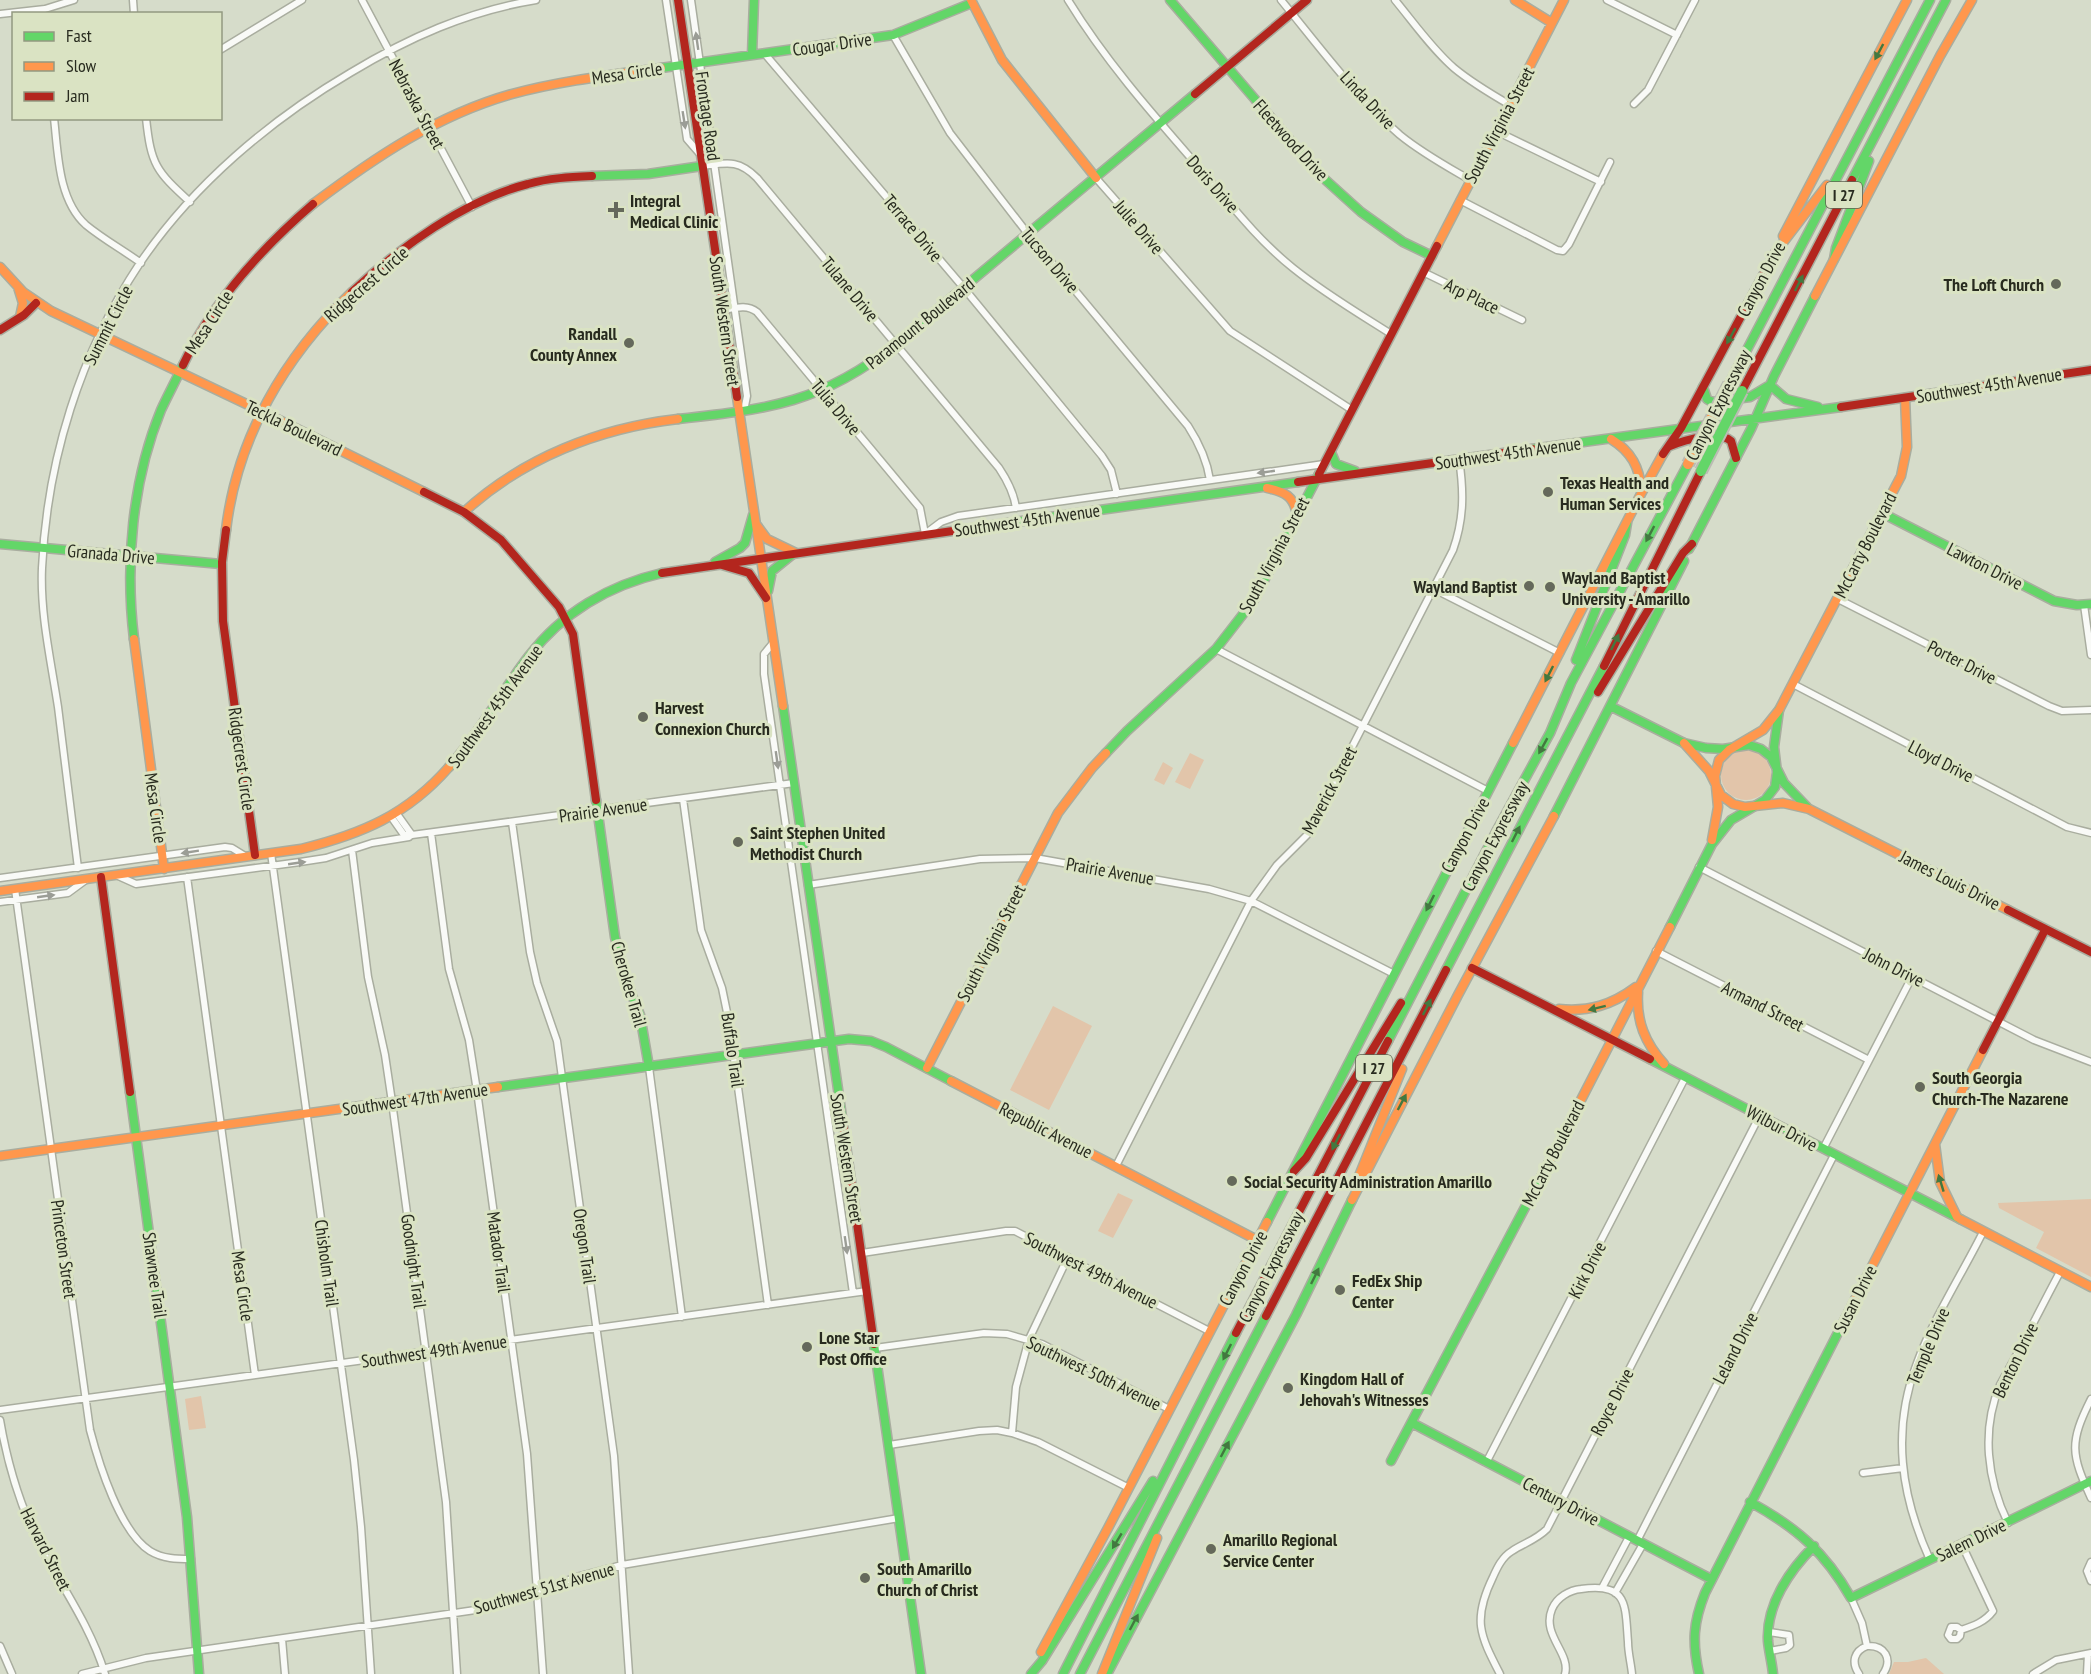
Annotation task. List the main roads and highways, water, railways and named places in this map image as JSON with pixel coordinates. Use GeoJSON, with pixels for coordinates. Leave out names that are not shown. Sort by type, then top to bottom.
{"type":"FeatureCollection","features":[{"type":"Feature","properties":{"kind":"main road","name":"South Western Street"},"geometry":{"type":"LineString","coordinates":[[678,0],[723,310],[741,411],[753,517],[794,783],[921,1674]]}},
{"type":"Feature","properties":{"kind":"main road"},"geometry":{"type":"LineString","coordinates":[[752,55],[754,0]]}},
{"type":"Feature","properties":{"kind":"main road","name":"Fleetwood Drive"},"geometry":{"type":"LineString","coordinates":[[1170,0],[1328,182],[1361,212],[1403,242],[1432,256]]}},
{"type":"Feature","properties":{"kind":"main road","name":"Paramount Boulevard"},"geometry":{"type":"LineString","coordinates":[[464,512],[484,494],[514,474],[577,444],[631,428],[781,404],[822,391],[875,362],[1307,0]]}},
{"type":"Feature","properties":{"kind":"main road"},"geometry":{"type":"LineString","coordinates":[[1515,0],[1552,23]]}},
{"type":"Feature","properties":{"kind":"main road","name":"South Virginia Street"},"geometry":{"type":"LineString","coordinates":[[927,1068],[1058,813],[1092,768],[1127,731],[1216,648],[1254,600],[1564,0]]}},
{"type":"Feature","properties":{"kind":"main road","name":"Canyon Drive"},"geometry":{"type":"LineString","coordinates":[[1030,1674],[1294,1171],[1642,492],[1681,428],[1773,257],[1906,0]]}},
{"type":"Feature","properties":{"kind":"main road","name":"Canyon Expressway"},"geometry":{"type":"LineString","coordinates":[[1063,1674],[1172,1457],[1496,832],[1550,733],[1571,683],[1930,0]]}},
{"type":"Feature","properties":{"kind":"main road","name":"Canyon Expressway"},"geometry":{"type":"LineString","coordinates":[[1080,1674],[1598,678],[1662,546],[1742,391],[1948,0]]}},
{"type":"Feature","properties":{"kind":"main road"},"geometry":{"type":"LineString","coordinates":[[1107,1674],[1296,1315],[1359,1186],[1472,968],[1564,797],[1736,459],[1770,385],[1834,259],[1972,0]]}},
{"type":"Feature","properties":{"kind":"main road","name":"Cougar Drive"},"geometry":{"type":"LineString","coordinates":[[688,64],[893,35],[971,2]]}},
{"type":"Feature","properties":{"kind":"main road","name":"Julie Drive"},"geometry":{"type":"LineString","coordinates":[[971,2],[1002,60],[1096,178]]}},
{"type":"Feature","properties":{"kind":"main road","name":"Mesa Circle"},"geometry":{"type":"LineString","coordinates":[[164,869],[128,580],[137,497],[152,438],[178,372],[207,320],[241,274],[287,227],[341,182],[404,140],[468,108],[528,88],[688,64]]}},
{"type":"Feature","properties":{"kind":"main road"},"geometry":{"type":"LineString","coordinates":[[1834,259],[1839,237],[1885,117]]}},
{"type":"Feature","properties":{"kind":"main road"},"geometry":{"type":"LineString","coordinates":[[1773,257],[1827,185],[1864,126]]}},
{"type":"Feature","properties":{"kind":"main road","name":"Ridgecrest Circle"},"geometry":{"type":"LineString","coordinates":[[250,856],[220,591],[221,564],[225,525],[245,447],[261,411],[296,352],[321,321],[344,298],[401,252],[472,207],[500,194],[544,180],[644,174],[702,166]]}},
{"type":"Feature","properties":{"kind":"main road","name":"Teckla Boulevard"},"geometry":{"type":"LineString","coordinates":[[0,267],[36,303],[464,512],[511,550],[566,618]]}},
{"type":"Feature","properties":{"kind":"main road"},"geometry":{"type":"LineString","coordinates":[[18,287],[23,303],[20,317]]}},
{"type":"Feature","properties":{"kind":"main road"},"geometry":{"type":"LineString","coordinates":[[0,330],[36,303]]}},
{"type":"Feature","properties":{"kind":"main road","name":"Southwest 45th Avenue"},"geometry":{"type":"LineString","coordinates":[[0,891],[16,894],[87,879],[322,845],[362,832],[394,816],[435,784],[454,765],[518,670],[550,632],[592,600],[629,581],[652,574],[1315,479],[1681,428],[1755,420],[2091,370]]}},
{"type":"Feature","properties":{"kind":"main road"},"geometry":{"type":"LineString","coordinates":[[1703,387],[1707,399],[1712,402],[1753,397],[1770,385]]}},
{"type":"Feature","properties":{"kind":"main road"},"geometry":{"type":"LineString","coordinates":[[1770,385],[1786,402],[1828,409]]}},
{"type":"Feature","properties":{"kind":"main road","name":"McCarty Boulevard"},"geometry":{"type":"LineString","coordinates":[[1712,844],[1718,807],[1715,776],[1719,760],[1729,750],[1763,730],[1779,710],[1838,599],[1906,461],[1909,439],[1905,398]]}},
{"type":"Feature","properties":{"kind":"main road"},"geometry":{"type":"LineString","coordinates":[[1667,448],[1685,440],[1721,435],[1727,436],[1732,441],[1735,446],[1736,459]]}},
{"type":"Feature","properties":{"kind":"main road"},"geometry":{"type":"LineString","coordinates":[[1610,439],[1625,446],[1633,458],[1641,476],[1642,492]]}},
{"type":"Feature","properties":{"kind":"main road"},"geometry":{"type":"LineString","coordinates":[[1331,451],[1333,461],[1337,465],[1362,473]]}},
{"type":"Feature","properties":{"kind":"main road"},"geometry":{"type":"LineString","coordinates":[[1264,487],[1287,493],[1292,497],[1297,515]]}},
{"type":"Feature","properties":{"kind":"main road","name":"Lawton Drive"},"geometry":{"type":"LineString","coordinates":[[1882,513],[2055,601],[2067,604],[2087,604]]}},
{"type":"Feature","properties":{"kind":"main road"},"geometry":{"type":"LineString","coordinates":[[753,517],[767,539],[796,553]]}},
{"type":"Feature","properties":{"kind":"main road"},"geometry":{"type":"LineString","coordinates":[[715,564],[745,543],[753,517]]}},
{"type":"Feature","properties":{"kind":"main road"},"geometry":{"type":"LineString","coordinates":[[1571,683],[1572,670],[1627,523]]}},
{"type":"Feature","properties":{"kind":"main road","name":"Granada Drive"},"geometry":{"type":"LineString","coordinates":[[0,544],[221,564]]}},
{"type":"Feature","properties":{"kind":"main road"},"geometry":{"type":"LineString","coordinates":[[1551,768],[1559,761],[1593,698],[1683,553],[1692,544]]}},
{"type":"Feature","properties":{"kind":"main road"},"geometry":{"type":"LineString","coordinates":[[766,598],[772,571],[796,553]]}},
{"type":"Feature","properties":{"kind":"main road"},"geometry":{"type":"LineString","coordinates":[[715,564],[749,573],[766,598]]}},
{"type":"Feature","properties":{"kind":"main road","name":"Cherokee Trail"},"geometry":{"type":"LineString","coordinates":[[566,618],[573,634],[615,937],[627,982],[640,1015],[649,1068]]}},
{"type":"Feature","properties":{"kind":"main road","name":"James Louis Drive"},"geometry":{"type":"LineString","coordinates":[[1610,706],[1684,743],[1714,748],[1749,745],[1761,749],[1771,758],[1784,783],[1809,809]]}},
{"type":"Feature","properties":{"kind":"main road","name":"McCarty Boulevard"},"geometry":{"type":"LineString","coordinates":[[1391,1461],[1543,1174],[1712,844],[1731,820],[1762,802],[1771,794],[1777,780],[1773,747],[1779,710]]}},
{"type":"Feature","properties":{"kind":"main road","name":"James Louis Drive"},"geometry":{"type":"LineString","coordinates":[[1684,743],[1709,771],[1721,795],[1733,804],[1744,807],[1770,802],[1809,809],[2091,952]]}},
{"type":"Feature","properties":{"kind":"main road","name":"Shawnee Trail"},"geometry":{"type":"LineString","coordinates":[[100,877],[170,1386],[191,1559],[199,1674]]}},
{"type":"Feature","properties":{"kind":"main road","name":"Susan Drive"},"geometry":{"type":"LineString","coordinates":[[1699,1674],[1693,1650],[1694,1622],[1711,1579],[2045,930]]}},
{"type":"Feature","properties":{"kind":"main road"},"geometry":{"type":"LineString","coordinates":[[1294,1171],[1312,1148],[1404,998],[1431,949],[1439,943]]}},
{"type":"Feature","properties":{"kind":"main road","name":"Wilbur Drive"},"geometry":{"type":"LineString","coordinates":[[1472,968],[2091,1287]]}},
{"type":"Feature","properties":{"kind":"main road"},"geometry":{"type":"LineString","coordinates":[[1549,1008],[1570,1011],[1591,1010],[1612,1003],[1638,985]]}},
{"type":"Feature","properties":{"kind":"main road"},"geometry":{"type":"LineString","coordinates":[[1638,985],[1637,1008],[1643,1034],[1655,1054],[1671,1070]]}},
{"type":"Feature","properties":{"kind":"main road"},"geometry":{"type":"LineString","coordinates":[[1359,1186],[1359,1176],[1410,1051],[1414,1033]]}},
{"type":"Feature","properties":{"kind":"main road","name":"Republic Avenue"},"geometry":{"type":"LineString","coordinates":[[830,1042],[852,1039],[871,1041],[1257,1240]]}},
{"type":"Feature","properties":{"kind":"main road","name":"Southwest 47th Avenue"},"geometry":{"type":"LineString","coordinates":[[0,1156],[830,1042]]}},
{"type":"Feature","properties":{"kind":"main road"},"geometry":{"type":"LineString","coordinates":[[1935,1144],[1938,1178],[1942,1190],[1959,1219]]}},
{"type":"Feature","properties":{"kind":"main road","name":"Century Drive"},"geometry":{"type":"LineString","coordinates":[[1412,1423],[1711,1579]]}},
{"type":"Feature","properties":{"kind":"main road"},"geometry":{"type":"LineString","coordinates":[[1030,1674],[1042,1661],[1163,1465],[1172,1457]]}},
{"type":"Feature","properties":{"kind":"main road","name":"Salem Drive"},"geometry":{"type":"LineString","coordinates":[[1814,1546],[1826,1557],[1851,1598],[2088,1483]]}},
{"type":"Feature","properties":{"kind":"main road"},"geometry":{"type":"LineString","coordinates":[[1750,1502],[1786,1521],[1814,1546],[1800,1559],[1780,1592],[1769,1632],[1773,1674]]}},
{"type":"Feature","properties":{"kind":"main road"},"geometry":{"type":"LineString","coordinates":[[1102,1674],[1131,1599],[1156,1544],[1159,1523]]}},
{"type":"Feature","properties":{"kind":"place","name":"Integral Medical Clinic"},"geometry":{"type":"Point","coordinates":[616,210]}},
{"type":"Feature","properties":{"kind":"place","name":"The Loft Church"},"geometry":{"type":"Point","coordinates":[2056,284]}},
{"type":"Feature","properties":{"kind":"place","name":"Randall County Annex"},"geometry":{"type":"Point","coordinates":[629,343]}},
{"type":"Feature","properties":{"kind":"place","name":"Texas Health and Human Services"},"geometry":{"type":"Point","coordinates":[1548,492]}},
{"type":"Feature","properties":{"kind":"place","name":"Wayland Baptist"},"geometry":{"type":"Point","coordinates":[1529,586]}},
{"type":"Feature","properties":{"kind":"place","name":"Wayland Baptist University - Amarillo"},"geometry":{"type":"Point","coordinates":[1550,587]}},
{"type":"Feature","properties":{"kind":"place","name":"Harvest Connexion Church"},"geometry":{"type":"Point","coordinates":[643,717]}},
{"type":"Feature","properties":{"kind":"place","name":"Saint Stephen United Methodist Church"},"geometry":{"type":"Point","coordinates":[738,842]}},
{"type":"Feature","properties":{"kind":"place","name":"South Georgia Church-The Nazarene"},"geometry":{"type":"Point","coordinates":[1920,1087]}},
{"type":"Feature","properties":{"kind":"place","name":"Social Security Administration Amarillo"},"geometry":{"type":"Point","coordinates":[1232,1181]}},
{"type":"Feature","properties":{"kind":"place","name":"FedEx Ship Center"},"geometry":{"type":"Point","coordinates":[1340,1290]}},
{"type":"Feature","properties":{"kind":"place","name":"Lone Star Post Office"},"geometry":{"type":"Point","coordinates":[807,1347]}},
{"type":"Feature","properties":{"kind":"place","name":"Kingdom Hall of Jehovah's Witnesses"},"geometry":{"type":"Point","coordinates":[1288,1388]}},
{"type":"Feature","properties":{"kind":"place","name":"Amarillo Regional Service Center"},"geometry":{"type":"Point","coordinates":[1211,1549]}},
{"type":"Feature","properties":{"kind":"place","name":"South Amarillo Church of Christ"},"geometry":{"type":"Point","coordinates":[865,1578]}}]}
